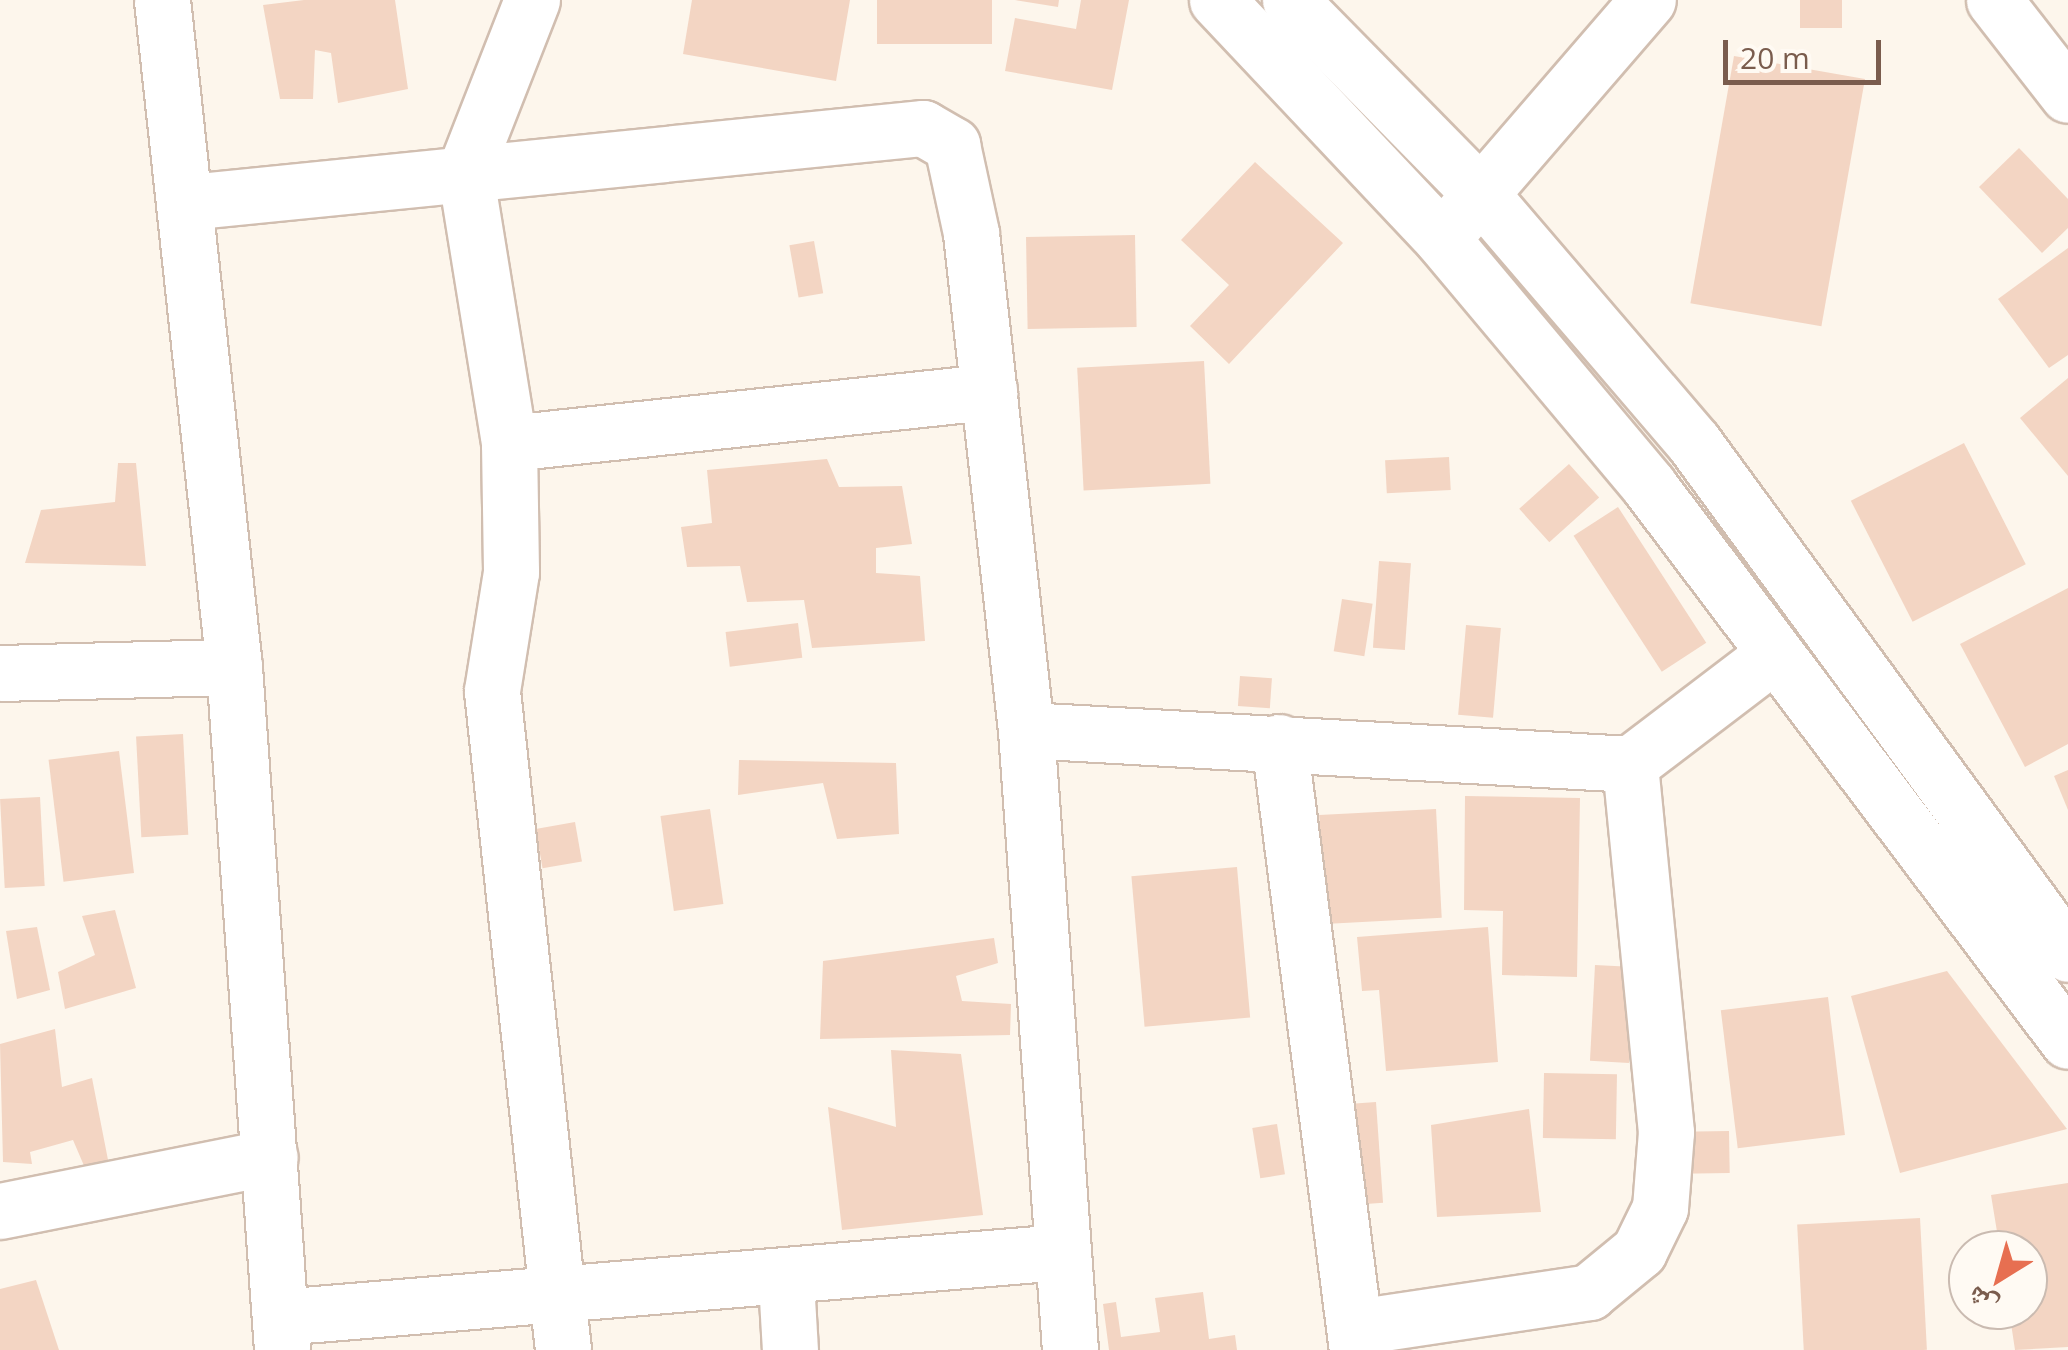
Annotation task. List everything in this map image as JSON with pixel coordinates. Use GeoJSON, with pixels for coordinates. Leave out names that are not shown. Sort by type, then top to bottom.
{"type":"FeatureCollection","features":[{"type":"Feature","properties":{"kind":"street"},"geometry":{"type":"LineString","coordinates":[[162,0],[188,202],[234,667],[281,1334],[554,1293],[786,1281],[1060,1252]]}},
{"type":"Feature","properties":{"kind":"street"},"geometry":{"type":"LineString","coordinates":[[532,0],[464,172],[508,443],[512,572],[492,692],[563,1350]]}},
{"type":"Feature","properties":{"kind":"street"},"geometry":{"type":"LineString","coordinates":[[1218,0],[1442,239],[1649,486],[2068,1041]]}},
{"type":"Feature","properties":{"kind":"street"},"geometry":{"type":"LineString","coordinates":[[1290,0],[1480,192],[1694,442],[2068,954]]}},
{"type":"Feature","properties":{"kind":"street"},"geometry":{"type":"LineString","coordinates":[[1442,239],[1648,0]]}},
{"type":"Feature","properties":{"kind":"street"},"geometry":{"type":"LineString","coordinates":[[1996,1],[2068,95]]}},
{"type":"Feature","properties":{"kind":"street"},"geometry":{"type":"LineString","coordinates":[[188,202],[923,128],[939,134],[963,174],[1026,730],[1060,1252],[1070,1350]]}},
{"type":"Feature","properties":{"kind":"street"},"geometry":{"type":"LineString","coordinates":[[508,443],[989,392]]}},
{"type":"Feature","properties":{"kind":"street"},"geometry":{"type":"LineString","coordinates":[[1026,730],[1630,764],[1773,655]]}},
{"type":"Feature","properties":{"kind":"street"},"geometry":{"type":"LineString","coordinates":[[0,673],[234,667]]}},
{"type":"Feature","properties":{"kind":"street"},"geometry":{"type":"LineString","coordinates":[[1280,742],[1356,1338],[1589,1292],[1639,1251],[1660,1208],[1666,1132],[1630,764]]}},
{"type":"Feature","properties":{"kind":"street"},"geometry":{"type":"LineString","coordinates":[[0,1211],[270,1158]]}},
{"type":"Feature","properties":{"kind":"street"},"geometry":{"type":"LineString","coordinates":[[786,1281],[790,1350]]}},
{"type":"Feature","properties":{"kind":"building"},"geometry":{"type":"Polygon","coordinates":[[[304,0],[395,0],[408,89],[338,103],[331,53],[315,50],[313,99],[280,99],[263,5],[304,0]]]}},
{"type":"Feature","properties":{"kind":"building"},"geometry":{"type":"Polygon","coordinates":[[[692,0],[850,0],[836,81],[683,54],[692,0]]]}},
{"type":"Feature","properties":{"kind":"building"},"geometry":{"type":"Polygon","coordinates":[[[877,0],[992,0],[992,44],[877,44],[877,0]]]}},
{"type":"Feature","properties":{"kind":"building"},"geometry":{"type":"Polygon","coordinates":[[[1015,0],[1059,0],[1058,7],[1015,0]]]}},
{"type":"Feature","properties":{"kind":"building"},"geometry":{"type":"Polygon","coordinates":[[[1081,0],[1129,0],[1112,90],[1005,71],[1015,18],[1076,29],[1081,0]]]}},
{"type":"Feature","properties":{"kind":"building"},"geometry":{"type":"Polygon","coordinates":[[[1800,0],[1842,0],[1842,28],[1800,28],[1800,0]]]}},
{"type":"Feature","properties":{"kind":"building"},"geometry":{"type":"Polygon","coordinates":[[[1734,56],[1865,79],[1821,326],[1690,303],[1734,56]]]}},
{"type":"Feature","properties":{"kind":"building"},"geometry":{"type":"Polygon","coordinates":[[[2019,148],[2068,199],[2068,228],[2042,253],[1979,187],[2019,148]]]}},
{"type":"Feature","properties":{"kind":"building"},"geometry":{"type":"Polygon","coordinates":[[[1255,162],[1343,243],[1229,364],[1190,326],[1229,285],[1181,240],[1255,162]]]}},
{"type":"Feature","properties":{"kind":"building"},"geometry":{"type":"Polygon","coordinates":[[[1135,235],[1137,327],[1028,329],[1026,237],[1135,235]]]}},
{"type":"Feature","properties":{"kind":"building"},"geometry":{"type":"Polygon","coordinates":[[[814,241],[823,293],[799,298],[789,245],[814,241]]]}},
{"type":"Feature","properties":{"kind":"building"},"geometry":{"type":"Polygon","coordinates":[[[2068,248],[2068,355],[2049,368],[1998,299],[2068,248]]]}},
{"type":"Feature","properties":{"kind":"building"},"geometry":{"type":"Polygon","coordinates":[[[1204,361],[1210,484],[1084,490],[1077,368],[1204,361]]]}},
{"type":"Feature","properties":{"kind":"building"},"geometry":{"type":"Polygon","coordinates":[[[2068,378],[2068,476],[2020,418],[2068,378]]]}},
{"type":"Feature","properties":{"kind":"building"},"geometry":{"type":"Polygon","coordinates":[[[1964,443],[2026,564],[1913,622],[1851,501],[1964,443]]]}},
{"type":"Feature","properties":{"kind":"building"},"geometry":{"type":"Polygon","coordinates":[[[1449,457],[1451,490],[1387,493],[1385,460],[1449,457]]]}},
{"type":"Feature","properties":{"kind":"building"},"geometry":{"type":"Polygon","coordinates":[[[827,459],[839,487],[902,486],[912,544],[876,548],[876,573],[920,576],[925,641],[812,648],[804,600],[747,602],[740,566],[687,567],[681,527],[712,523],[707,470],[827,459]]]}},
{"type":"Feature","properties":{"kind":"building"},"geometry":{"type":"Polygon","coordinates":[[[118,463],[136,463],[146,566],[25,563],[41,510],[115,502],[118,463]]]}},
{"type":"Feature","properties":{"kind":"building"},"geometry":{"type":"Polygon","coordinates":[[[1569,464],[1599,497],[1549,542],[1519,509],[1569,464]]]}},
{"type":"Feature","properties":{"kind":"building"},"geometry":{"type":"Polygon","coordinates":[[[1618,507],[1706,643],[1662,672],[1574,536],[1618,507]]]}},
{"type":"Feature","properties":{"kind":"building"},"geometry":{"type":"Polygon","coordinates":[[[1379,561],[1411,563],[1405,650],[1373,648],[1379,561]]]}},
{"type":"Feature","properties":{"kind":"building"},"geometry":{"type":"Polygon","coordinates":[[[2068,588],[2068,744],[2025,767],[1960,644],[2068,588]]]}},
{"type":"Feature","properties":{"kind":"building"},"geometry":{"type":"Polygon","coordinates":[[[1342,599],[1373,604],[1364,656],[1334,651],[1342,599]]]}},
{"type":"Feature","properties":{"kind":"building"},"geometry":{"type":"Polygon","coordinates":[[[798,623],[802,658],[730,667],[726,632],[798,623]]]}},
{"type":"Feature","properties":{"kind":"building"},"geometry":{"type":"Polygon","coordinates":[[[1466,625],[1501,628],[1493,718],[1458,715],[1466,625]]]}},
{"type":"Feature","properties":{"kind":"building"},"geometry":{"type":"Polygon","coordinates":[[[1240,676],[1272,678],[1270,708],[1238,706],[1240,676]]]}},
{"type":"Feature","properties":{"kind":"building"},"geometry":{"type":"Polygon","coordinates":[[[183,734],[188,835],[141,837],[136,736],[183,734]]]}},
{"type":"Feature","properties":{"kind":"building"},"geometry":{"type":"Polygon","coordinates":[[[119,751],[134,873],[64,882],[49,760],[119,751]]]}},
{"type":"Feature","properties":{"kind":"building"},"geometry":{"type":"Polygon","coordinates":[[[739,760],[896,763],[899,834],[837,839],[823,783],[738,795],[739,760]]]}},
{"type":"Feature","properties":{"kind":"building"},"geometry":{"type":"Polygon","coordinates":[[[2068,770],[2068,810],[2054,776],[2068,770]]]}},
{"type":"Feature","properties":{"kind":"building"},"geometry":{"type":"Polygon","coordinates":[[[1465,796],[1580,798],[1577,977],[1502,975],[1503,911],[1464,910],[1465,796]]]}},
{"type":"Feature","properties":{"kind":"building"},"geometry":{"type":"Polygon","coordinates":[[[40,797],[45,886],[5,888],[0,799],[40,797]]]}},
{"type":"Feature","properties":{"kind":"building"},"geometry":{"type":"Polygon","coordinates":[[[710,809],[723,904],[674,911],[660,816],[710,809]]]}},
{"type":"Feature","properties":{"kind":"building"},"geometry":{"type":"Polygon","coordinates":[[[1436,809],[1442,918],[1325,924],[1319,815],[1436,809]]]}},
{"type":"Feature","properties":{"kind":"building"},"geometry":{"type":"Polygon","coordinates":[[[575,822],[582,861],[543,868],[536,829],[575,822]]]}},
{"type":"Feature","properties":{"kind":"building"},"geometry":{"type":"Polygon","coordinates":[[[1237,867],[1250,1017],[1145,1027],[1131,876],[1237,867]]]}},
{"type":"Feature","properties":{"kind":"building"},"geometry":{"type":"Polygon","coordinates":[[[115,910],[136,988],[65,1009],[58,972],[95,955],[82,916],[115,910]]]}},
{"type":"Feature","properties":{"kind":"building"},"geometry":{"type":"Polygon","coordinates":[[[37,927],[50,990],[17,999],[6,931],[37,927]]]}},
{"type":"Feature","properties":{"kind":"building"},"geometry":{"type":"Polygon","coordinates":[[[1488,927],[1498,1062],[1386,1071],[1379,990],[1362,991],[1357,937],[1488,927]]]}},
{"type":"Feature","properties":{"kind":"building"},"geometry":{"type":"Polygon","coordinates":[[[994,938],[998,963],[956,976],[962,1001],[1011,1004],[1010,1035],[820,1039],[823,961],[994,938]]]}},
{"type":"Feature","properties":{"kind":"building"},"geometry":{"type":"Polygon","coordinates":[[[1595,965],[1634,967],[1629,1063],[1590,1061],[1595,965]]]}},
{"type":"Feature","properties":{"kind":"building"},"geometry":{"type":"Polygon","coordinates":[[[1947,971],[2067,1129],[1900,1173],[1851,996],[1947,971]]]}},
{"type":"Feature","properties":{"kind":"building"},"geometry":{"type":"Polygon","coordinates":[[[1828,997],[1845,1135],[1738,1148],[1721,1010],[1828,997]]]}},
{"type":"Feature","properties":{"kind":"building"},"geometry":{"type":"Polygon","coordinates":[[[55,1029],[62,1087],[92,1078],[109,1165],[85,1168],[73,1140],[30,1152],[32,1164],[3,1162],[0,1044],[55,1029]]]}},
{"type":"Feature","properties":{"kind":"building"},"geometry":{"type":"Polygon","coordinates":[[[891,1050],[961,1054],[983,1215],[842,1230],[828,1107],[896,1127],[891,1050]]]}},
{"type":"Feature","properties":{"kind":"building"},"geometry":{"type":"Polygon","coordinates":[[[1544,1073],[1617,1074],[1616,1139],[1543,1138],[1544,1073]]]}},
{"type":"Feature","properties":{"kind":"building"},"geometry":{"type":"Polygon","coordinates":[[[1376,1102],[1383,1203],[1352,1205],[1345,1104],[1376,1102]]]}},
{"type":"Feature","properties":{"kind":"building"},"geometry":{"type":"Polygon","coordinates":[[[1529,1109],[1541,1212],[1437,1217],[1431,1125],[1529,1109]]]}},
{"type":"Feature","properties":{"kind":"building"},"geometry":{"type":"Polygon","coordinates":[[[1277,1124],[1285,1174],[1260,1178],[1252,1128],[1277,1124]]]}},
{"type":"Feature","properties":{"kind":"building"},"geometry":{"type":"Polygon","coordinates":[[[1729,1131],[1730,1173],[1681,1174],[1680,1132],[1729,1131]]]}},
{"type":"Feature","properties":{"kind":"building"},"geometry":{"type":"Polygon","coordinates":[[[2068,1183],[2068,1347],[2015,1350],[2012,1330],[2048,1330],[2048,1230],[1997,1230],[1991,1195],[2068,1183]]]}},
{"type":"Feature","properties":{"kind":"building"},"geometry":{"type":"Polygon","coordinates":[[[1920,1218],[1927,1350],[1804,1350],[1797,1224],[1920,1218]]]}},
{"type":"Feature","properties":{"kind":"building"},"geometry":{"type":"Polygon","coordinates":[[[36,1280],[59,1350],[0,1350],[0,1289],[36,1280]]]}},
{"type":"Feature","properties":{"kind":"building"},"geometry":{"type":"Polygon","coordinates":[[[1203,1292],[1209,1339],[1235,1335],[1237,1350],[1109,1350],[1103,1304],[1116,1302],[1121,1337],[1160,1332],[1155,1298],[1203,1292]]]}}]}
